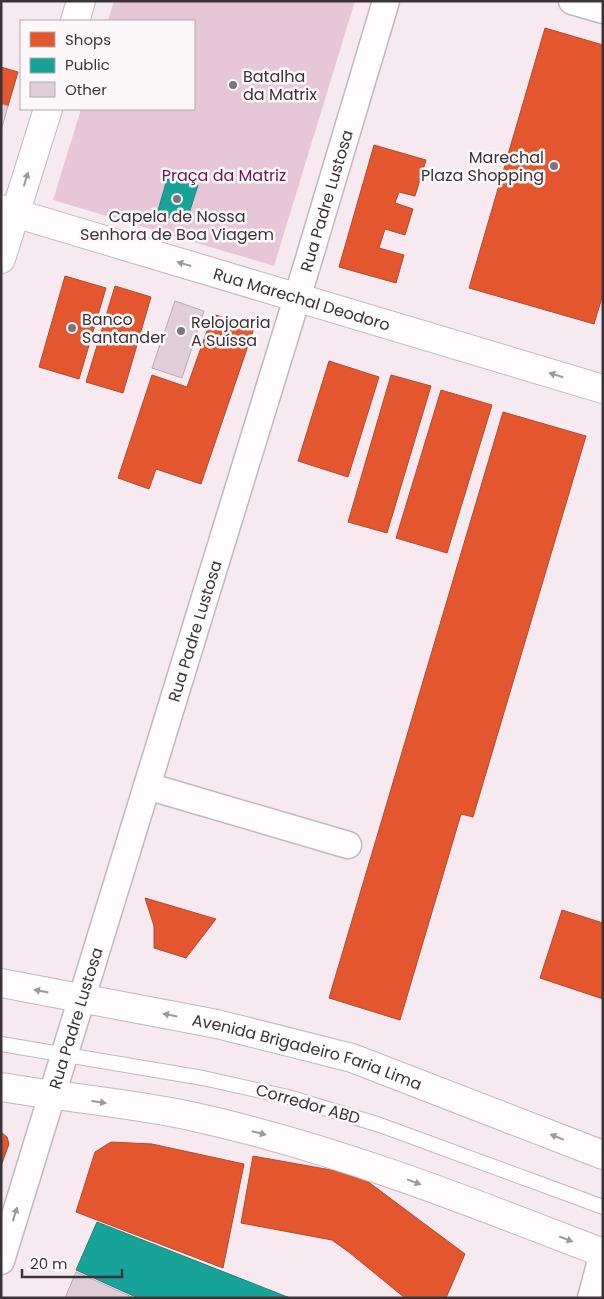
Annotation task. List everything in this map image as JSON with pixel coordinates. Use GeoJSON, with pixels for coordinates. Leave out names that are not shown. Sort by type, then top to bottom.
{"type":"FeatureCollection","features":[{"type":"Feature","properties":{"kind":"main road"},"geometry":{"type":"LineString","coordinates":[[75,20],[81,1]]}},
{"type":"Feature","properties":{"kind":"main road"},"geometry":{"type":"LineString","coordinates":[[1,259],[8,211],[48,110]]}},
{"type":"Feature","properties":{"kind":"main road","name":"Rua Marechal Deodoro"},"geometry":{"type":"LineString","coordinates":[[8,211],[603,390]]}},
{"type":"Feature","properties":{"kind":"main road","name":"Avenida Brigadeiro Faria Lima"},"geometry":{"type":"LineString","coordinates":[[1,983],[222,1026],[352,1058],[603,1155]]}},
{"type":"Feature","properties":{"kind":"main road"},"geometry":{"type":"LineString","coordinates":[[1,1087],[193,1117],[277,1137],[359,1162],[603,1253]]}},
{"type":"Feature","properties":{"kind":"street","name":"Rua Padre Lustosa"},"geometry":{"type":"LineString","coordinates":[[1,1261],[298,297],[386,1]]}},
{"type":"Feature","properties":{"kind":"street"},"geometry":{"type":"LineString","coordinates":[[572,1],[603,10]]}},
{"type":"Feature","properties":{"kind":"street"},"geometry":{"type":"LineString","coordinates":[[147,786],[348,845]]}},
{"type":"Feature","properties":{"kind":"street"},"geometry":{"type":"LineString","coordinates":[[591,1298],[603,1253]]}},
{"type":"Feature","properties":{"kind":"lane","name":"Corredor ABD"},"geometry":{"type":"LineString","coordinates":[[1,1044],[203,1078],[288,1097],[380,1125],[603,1207]]}},
{"type":"Feature","properties":{"kind":"green space","name":"Praça da Matriz"},"geometry":{"type":"Polygon","coordinates":[[[114,1],[355,1],[274,266],[53,200],[81,110],[195,110],[195,20],[108,20],[114,1]]]}},
{"type":"Feature","properties":{"kind":"building: Shops","name":"Marechal Plaza Shopping"},"geometry":{"type":"Polygon","coordinates":[[[545,28],[603,45],[603,294],[594,324],[469,288],[545,28]]]}},
{"type":"Feature","properties":{"kind":"building: Shops"},"geometry":{"type":"Polygon","coordinates":[[[1,67],[18,72],[8,106],[1,104],[1,67]]]}},
{"type":"Feature","properties":{"kind":"building: Shops"},"geometry":{"type":"Polygon","coordinates":[[[374,145],[426,160],[415,196],[399,192],[395,203],[413,209],[405,235],[385,229],[379,248],[404,255],[396,283],[339,267],[374,145]]]}},
{"type":"Feature","properties":{"kind":"building: Shops","name":"Banco Santander"},"geometry":{"type":"Polygon","coordinates":[[[65,276],[106,288],[79,379],[39,367],[65,276]]]}},
{"type":"Feature","properties":{"kind":"building: Shops"},"geometry":{"type":"Polygon","coordinates":[[[115,286],[151,297],[123,393],[86,382],[115,286]]]}},
{"type":"Feature","properties":{"kind":"building: Shops"},"geometry":{"type":"Polygon","coordinates":[[[213,314],[254,328],[201,484],[156,469],[149,489],[118,478],[152,375],[187,387],[213,314]]]}},
{"type":"Feature","properties":{"kind":"building: Shops"},"geometry":{"type":"Polygon","coordinates":[[[329,361],[379,377],[348,477],[298,461],[329,361]]]}},
{"type":"Feature","properties":{"kind":"building: Shops"},"geometry":{"type":"Polygon","coordinates":[[[391,375],[431,386],[387,533],[348,522],[391,375]]]}},
{"type":"Feature","properties":{"kind":"building: Shops"},"geometry":{"type":"Polygon","coordinates":[[[441,390],[492,405],[447,553],[396,538],[441,390]]]}},
{"type":"Feature","properties":{"kind":"building: Shops"},"geometry":{"type":"Polygon","coordinates":[[[503,412],[586,436],[473,817],[461,814],[400,1020],[329,998],[503,412]]]}},
{"type":"Feature","properties":{"kind":"building: Shops"},"geometry":{"type":"Polygon","coordinates":[[[145,898],[216,919],[186,958],[154,948],[154,926],[145,898]]]}},
{"type":"Feature","properties":{"kind":"building: Shops"},"geometry":{"type":"Polygon","coordinates":[[[562,910],[603,923],[603,999],[540,978],[562,910]]]}},
{"type":"Feature","properties":{"kind":"building: Shops"},"geometry":{"type":"Polygon","coordinates":[[[1,1132],[7,1137],[9,1144],[1,1166],[1,1132]]]}},
{"type":"Feature","properties":{"kind":"building: Shops"},"geometry":{"type":"Polygon","coordinates":[[[111,1142],[152,1144],[244,1164],[223,1268],[76,1212],[95,1152],[111,1142]]]}},
{"type":"Feature","properties":{"kind":"building: Shops"},"geometry":{"type":"Polygon","coordinates":[[[253,1156],[359,1175],[465,1254],[446,1298],[405,1298],[332,1240],[241,1223],[253,1156]]]}},
{"type":"Feature","properties":{"kind":"building: Public","name":"Capela de Nossa Senhora de Boa Viagem"},"geometry":{"type":"Polygon","coordinates":[[[168,176],[198,185],[186,223],[157,214],[168,176]]]}},
{"type":"Feature","properties":{"kind":"building: Public"},"geometry":{"type":"Polygon","coordinates":[[[97,1222],[290,1298],[138,1298],[76,1270],[97,1222]]]}},
{"type":"Feature","properties":{"kind":"building: Other"},"geometry":{"type":"Polygon","coordinates":[[[1,104],[8,106],[1,131],[1,104]]]}},
{"type":"Feature","properties":{"kind":"building: Other","name":"Relojoaria A Suíssa"},"geometry":{"type":"Polygon","coordinates":[[[175,301],[204,311],[182,378],[152,368],[175,301]]]}},
{"type":"Feature","properties":{"kind":"building: Other"},"geometry":{"type":"Polygon","coordinates":[[[76,1272],[103,1284],[134,1298],[65,1298],[76,1272]]]}},
{"type":"Feature","properties":{"kind":"place","name":"Batalha da Matrix"},"geometry":{"type":"Point","coordinates":[233,85]}},
{"type":"Feature","properties":{"kind":"place","name":"Marechal Plaza Shopping"},"geometry":{"type":"Point","coordinates":[554,166]}},
{"type":"Feature","properties":{"kind":"place","name":"Capela de Nossa Senhora de Boa Viagem"},"geometry":{"type":"Point","coordinates":[177,199]}},
{"type":"Feature","properties":{"kind":"place","name":"Banco Santander"},"geometry":{"type":"Point","coordinates":[72,328]}},
{"type":"Feature","properties":{"kind":"place","name":"Relojoaria A Suíssa"},"geometry":{"type":"Point","coordinates":[181,331]}}]}
